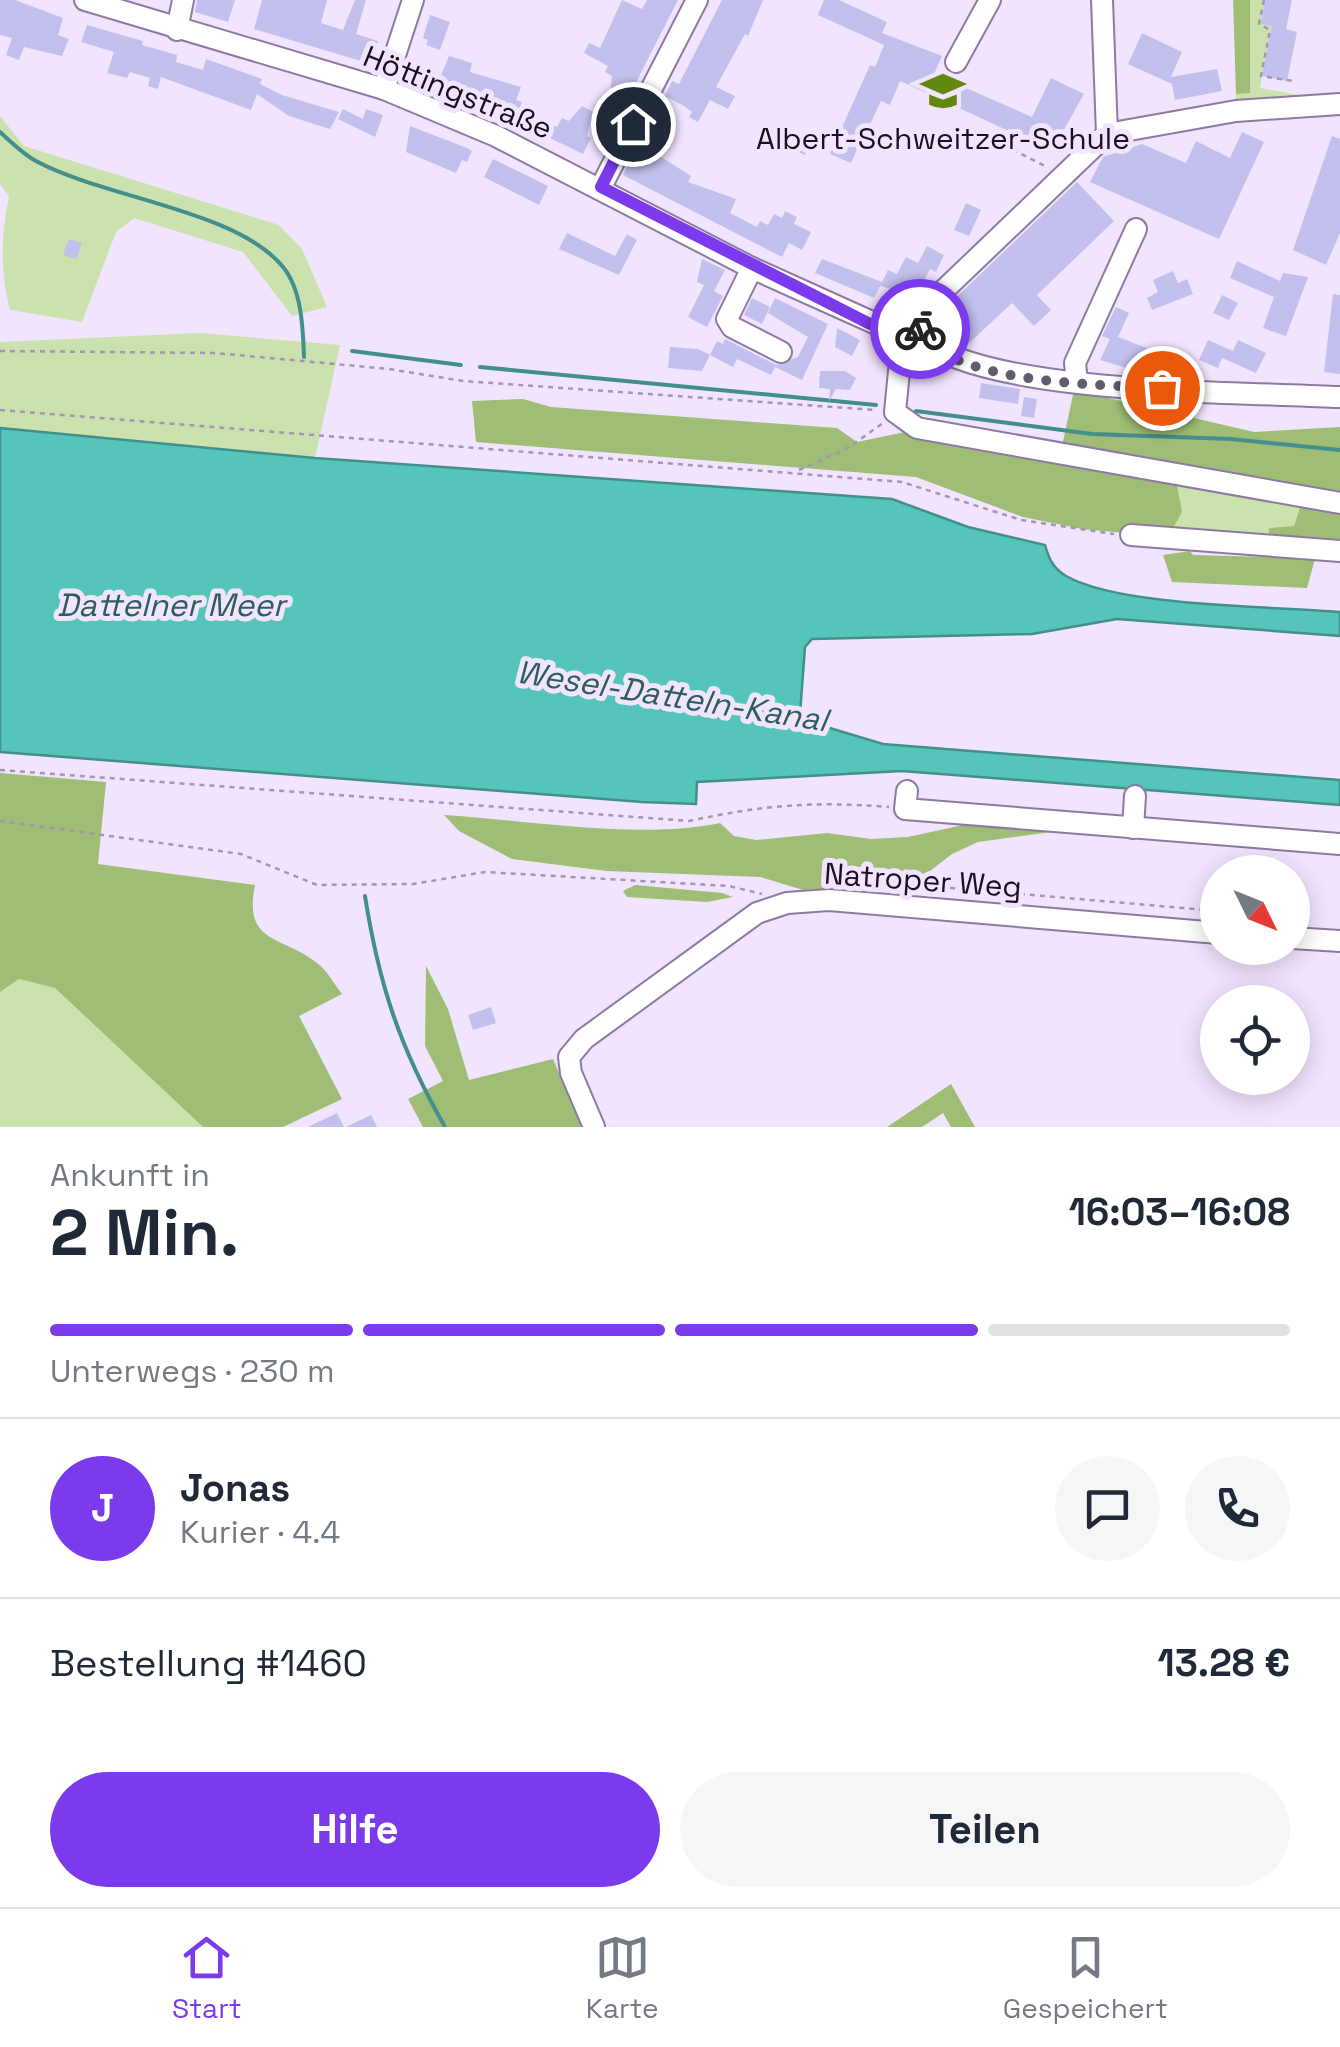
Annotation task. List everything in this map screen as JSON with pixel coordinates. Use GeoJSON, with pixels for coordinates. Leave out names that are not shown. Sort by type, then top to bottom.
{"type":"FeatureCollection","features":[{"type":"Feature","properties":{"kind":"street","name":"Höttingstraße"},"geometry":{"type":"LineString","coordinates":[[85,0],[384,89],[601,187],[752,268],[870,324],[884,327],[905,322],[922,311]]}},
{"type":"Feature","properties":{"kind":"street"},"geometry":{"type":"LineString","coordinates":[[177,30],[183,0]]}},
{"type":"Feature","properties":{"kind":"street"},"geometry":{"type":"LineString","coordinates":[[384,89],[413,0]]}},
{"type":"Feature","properties":{"kind":"street"},"geometry":{"type":"LineString","coordinates":[[601,187],[697,0]]}},
{"type":"Feature","properties":{"kind":"street"},"geometry":{"type":"LineString","coordinates":[[956,62],[990,0]]}},
{"type":"Feature","properties":{"kind":"street"},"geometry":{"type":"LineString","coordinates":[[1102,0],[1107,134]]}},
{"type":"Feature","properties":{"kind":"street"},"geometry":{"type":"LineString","coordinates":[[920,338],[922,311],[1107,134],[1236,111],[1340,104]]}},
{"type":"Feature","properties":{"kind":"street"},"geometry":{"type":"LineString","coordinates":[[1077,382],[1075,364],[1136,229]]}},
{"type":"Feature","properties":{"kind":"street"},"geometry":{"type":"LineString","coordinates":[[752,268],[727,319],[732,327],[781,352]]}},
{"type":"Feature","properties":{"kind":"street"},"geometry":{"type":"LineString","coordinates":[[920,338],[936,352],[972,366],[1077,382],[1340,397]]}},
{"type":"Feature","properties":{"kind":"street"},"geometry":{"type":"LineString","coordinates":[[920,338],[902,350],[895,412],[916,428],[1340,503]]}},
{"type":"Feature","properties":{"kind":"street"},"geometry":{"type":"LineString","coordinates":[[1131,535],[1338,549]]}},
{"type":"Feature","properties":{"kind":"street"},"geometry":{"type":"LineString","coordinates":[[1133,828],[1135,796]]}},
{"type":"Feature","properties":{"kind":"street"},"geometry":{"type":"LineString","coordinates":[[906,800],[1133,828],[1340,844]]}},
{"type":"Feature","properties":{"kind":"street","name":"Natroper Weg"},"geometry":{"type":"LineString","coordinates":[[594,1127],[571,1073],[569,1057],[584,1039],[757,913],[787,903],[829,900],[1200,931]]}},
{"type":"Feature","properties":{"kind":"street"},"geometry":{"type":"LineString","coordinates":[[1310,939],[1340,940]]}},
{"type":"Feature","properties":{"kind":"path"},"geometry":{"type":"LineString","coordinates":[[1264,0],[1258,24],[1270,30],[1261,76],[1293,82]]}},
{"type":"Feature","properties":{"kind":"path"},"geometry":{"type":"LineString","coordinates":[[968,127],[1063,176]]}},
{"type":"Feature","properties":{"kind":"path"},"geometry":{"type":"LineString","coordinates":[[0,351],[215,353],[389,369],[463,381],[895,412]]}},
{"type":"Feature","properties":{"kind":"path"},"geometry":{"type":"LineString","coordinates":[[0,410],[902,482],[1021,520],[1131,535]]}},
{"type":"Feature","properties":{"kind":"path"},"geometry":{"type":"LineString","coordinates":[[796,472],[874,432],[895,412]]}},
{"type":"Feature","properties":{"kind":"path"},"geometry":{"type":"LineString","coordinates":[[773,710],[804,712]]}},
{"type":"Feature","properties":{"kind":"path"},"geometry":{"type":"LineString","coordinates":[[0,770],[689,821],[751,808],[814,801],[906,800]]}},
{"type":"Feature","properties":{"kind":"path"},"geometry":{"type":"LineString","coordinates":[[0,820],[240,854],[318,885],[413,884],[485,872],[728,886],[787,903]]}},
{"type":"Feature","properties":{"kind":"path"},"geometry":{"type":"LineString","coordinates":[[919,908],[951,888],[1200,909]]}},
{"type":"Feature","properties":{"kind":"shaded area"},"geometry":{"type":"Polygon","coordinates":[[[1233,0],[1250,0],[1250,93],[1236,94],[1233,0]]]}},
{"type":"Feature","properties":{"kind":"shaded area"},"geometry":{"type":"Polygon","coordinates":[[[1250,0],[1265,0],[1261,24],[1272,26],[1260,88],[1310,97],[1236,100],[1236,94],[1250,92],[1250,0]]]}},
{"type":"Feature","properties":{"kind":"shaded area"},"geometry":{"type":"Polygon","coordinates":[[[0,116],[24,146],[279,225],[302,249],[327,307],[292,316],[243,252],[134,218],[116,232],[82,322],[10,310],[3,253],[9,196],[0,184],[0,116]]]}},
{"type":"Feature","properties":{"kind":"shaded area"},"geometry":{"type":"Polygon","coordinates":[[[200,333],[340,345],[315,458],[0,428],[0,342],[200,333]]]}},
{"type":"Feature","properties":{"kind":"shaded area"},"geometry":{"type":"Polygon","coordinates":[[[1074,390],[1254,432],[1340,427],[1340,501],[1061,451],[1074,390]]]}},
{"type":"Feature","properties":{"kind":"shaded area"},"geometry":{"type":"Polygon","coordinates":[[[523,399],[551,407],[837,428],[857,442],[915,430],[1175,475],[1182,512],[1168,537],[1082,529],[1023,517],[916,477],[476,442],[472,401],[523,399]]]}},
{"type":"Feature","properties":{"kind":"shaded area"},"geometry":{"type":"Polygon","coordinates":[[[1175,475],[1303,498],[1294,526],[1269,543],[1168,537],[1177,503],[1175,475]]]}},
{"type":"Feature","properties":{"kind":"shaded area"},"geometry":{"type":"Polygon","coordinates":[[[1303,498],[1340,506],[1340,542],[1318,548],[1307,588],[1172,582],[1163,555],[1190,551],[1193,555],[1268,557],[1269,528],[1294,526],[1303,498]]]}},
{"type":"Feature","properties":{"kind":"shaded area"},"geometry":{"type":"Polygon","coordinates":[[[0,773],[106,782],[98,864],[255,885],[253,904],[260,929],[317,963],[342,994],[299,1016],[342,1099],[283,1127],[203,1127],[55,988],[19,979],[0,992],[0,773]]]}},
{"type":"Feature","properties":{"kind":"shaded area"},"geometry":{"type":"Polygon","coordinates":[[[444,815],[620,829],[689,828],[720,823],[734,836],[756,840],[827,833],[871,839],[908,837],[963,825],[1052,832],[978,842],[952,854],[912,885],[803,890],[760,877],[607,871],[512,859],[459,831],[444,815]]]}},
{"type":"Feature","properties":{"kind":"shaded area"},"geometry":{"type":"Polygon","coordinates":[[[635,885],[733,897],[707,902],[627,897],[623,891],[635,885]]]}},
{"type":"Feature","properties":{"kind":"shaded area"},"geometry":{"type":"Polygon","coordinates":[[[426,966],[448,1009],[469,1080],[553,1059],[582,1127],[423,1127],[408,1099],[443,1081],[425,1046],[426,966]]]}},
{"type":"Feature","properties":{"kind":"shaded area"},"geometry":{"type":"Polygon","coordinates":[[[19,979],[55,988],[203,1127],[0,1127],[0,992],[19,979]]]}},
{"type":"Feature","properties":{"kind":"shaded area"},"geometry":{"type":"Polygon","coordinates":[[[951,1084],[975,1127],[951,1127],[943,1113],[922,1127],[887,1127],[951,1084]]]}},
{"type":"Feature","properties":{"kind":"water","name":"Dattelner Meer"},"geometry":{"type":"Polygon","coordinates":[[[0,428],[315,458],[892,499],[968,527],[1045,545],[1050,559],[1066,576],[1122,594],[1340,612],[1340,636],[1117,619],[1032,634],[812,639],[805,647],[800,714],[803,720],[883,744],[1340,780],[1340,805],[902,771],[697,782],[696,804],[642,802],[0,752],[0,428]]]}},
{"type":"Feature","properties":{"kind":"building"},"geometry":{"type":"Polygon","coordinates":[[[0,0],[15,0],[63,18],[58,35],[69,39],[62,56],[24,47],[19,60],[6,55],[12,38],[0,35],[0,0]]]}},
{"type":"Feature","properties":{"kind":"building"},"geometry":{"type":"Polygon","coordinates":[[[197,0],[235,0],[228,22],[195,12],[197,0]]]}},
{"type":"Feature","properties":{"kind":"building"},"geometry":{"type":"Polygon","coordinates":[[[262,0],[327,0],[321,23],[343,30],[355,0],[366,0],[356,34],[378,41],[371,64],[254,29],[262,0]]]}},
{"type":"Feature","properties":{"kind":"building"},"geometry":{"type":"Polygon","coordinates":[[[622,0],[642,9],[647,0],[678,0],[625,104],[610,97],[612,76],[605,72],[608,66],[584,53],[589,43],[600,48],[622,0]]]}},
{"type":"Feature","properties":{"kind":"building"},"geometry":{"type":"Polygon","coordinates":[[[722,0],[763,0],[748,36],[745,34],[716,87],[735,96],[728,109],[710,100],[698,122],[689,117],[692,112],[665,96],[672,81],[679,84],[722,0]]]}},
{"type":"Feature","properties":{"kind":"building"},"geometry":{"type":"Polygon","coordinates":[[[824,0],[839,0],[887,22],[882,33],[942,56],[934,74],[1032,117],[1051,78],[1084,94],[1052,151],[900,81],[890,105],[881,101],[866,133],[875,137],[870,148],[860,143],[851,163],[830,154],[870,65],[875,67],[884,45],[818,15],[824,0]]]}},
{"type":"Feature","properties":{"kind":"building"},"geometry":{"type":"Polygon","coordinates":[[[1265,0],[1292,0],[1286,29],[1297,32],[1287,81],[1262,76],[1272,26],[1261,24],[1265,0]]]}},
{"type":"Feature","properties":{"kind":"building"},"geometry":{"type":"Polygon","coordinates":[[[430,15],[450,22],[440,50],[426,45],[428,40],[423,38],[430,15]]]}},
{"type":"Feature","properties":{"kind":"building"},"geometry":{"type":"Polygon","coordinates":[[[87,25],[143,41],[142,45],[177,55],[176,62],[203,70],[206,59],[262,79],[260,84],[282,95],[339,112],[330,129],[289,116],[257,94],[251,110],[161,77],[158,89],[148,86],[150,78],[130,72],[127,78],[107,73],[114,52],[81,42],[87,25]]]}},
{"type":"Feature","properties":{"kind":"building"},"geometry":{"type":"Polygon","coordinates":[[[1142,33],[1182,52],[1171,77],[1217,69],[1222,91],[1175,100],[1172,84],[1128,64],[1142,33]]]}},
{"type":"Feature","properties":{"kind":"building"},"geometry":{"type":"Polygon","coordinates":[[[449,56],[472,63],[470,72],[521,87],[516,100],[522,102],[520,107],[557,127],[562,118],[569,121],[582,106],[593,112],[587,136],[591,138],[583,154],[521,124],[523,120],[436,88],[449,56]]]}},
{"type":"Feature","properties":{"kind":"building"},"geometry":{"type":"Polygon","coordinates":[[[343,109],[363,119],[366,109],[383,115],[375,137],[338,119],[343,109]]]}},
{"type":"Feature","properties":{"kind":"building"},"geometry":{"type":"Polygon","coordinates":[[[781,125],[813,139],[805,155],[774,141],[781,125]]]}},
{"type":"Feature","properties":{"kind":"building"},"geometry":{"type":"Polygon","coordinates":[[[410,126],[472,151],[467,162],[462,160],[456,173],[406,152],[410,126]]]}},
{"type":"Feature","properties":{"kind":"building"},"geometry":{"type":"Polygon","coordinates":[[[1242,132],[1264,142],[1219,239],[1090,182],[1103,157],[1142,144],[1186,163],[1196,141],[1230,158],[1242,132]]]}},
{"type":"Feature","properties":{"kind":"building"},"geometry":{"type":"Polygon","coordinates":[[[1332,136],[1340,139],[1340,233],[1326,265],[1293,250],[1332,136]]]}},
{"type":"Feature","properties":{"kind":"building"},"geometry":{"type":"Polygon","coordinates":[[[655,153],[691,176],[688,182],[736,199],[730,213],[757,227],[760,221],[768,225],[774,214],[782,218],[785,211],[797,217],[794,224],[811,232],[802,250],[789,243],[782,257],[623,175],[633,154],[650,162],[655,153]]]}},
{"type":"Feature","properties":{"kind":"building"},"geometry":{"type":"Polygon","coordinates":[[[493,159],[548,186],[539,205],[484,177],[493,159]]]}},
{"type":"Feature","properties":{"kind":"building"},"geometry":{"type":"Polygon","coordinates":[[[1077,182],[1114,221],[1037,295],[1051,310],[1034,326],[1012,303],[966,346],[952,331],[958,325],[943,310],[1077,182]]]}},
{"type":"Feature","properties":{"kind":"building"},"geometry":{"type":"Polygon","coordinates":[[[966,203],[981,210],[969,236],[954,230],[966,203]]]}},
{"type":"Feature","properties":{"kind":"building"},"geometry":{"type":"Polygon","coordinates":[[[567,233],[615,256],[627,234],[637,240],[619,275],[559,249],[567,233]]]}},
{"type":"Feature","properties":{"kind":"building"},"geometry":{"type":"Polygon","coordinates":[[[69,239],[82,243],[76,259],[63,255],[69,239]]]}},
{"type":"Feature","properties":{"kind":"building"},"geometry":{"type":"Polygon","coordinates":[[[927,246],[944,255],[936,272],[930,269],[921,286],[913,282],[907,293],[880,286],[874,298],[815,273],[822,259],[882,282],[888,270],[897,274],[906,257],[918,263],[927,246]]]}},
{"type":"Feature","properties":{"kind":"building"},"geometry":{"type":"Polygon","coordinates":[[[702,259],[725,270],[714,291],[723,296],[707,327],[688,317],[704,285],[697,282],[702,259]]]}},
{"type":"Feature","properties":{"kind":"building"},"geometry":{"type":"Polygon","coordinates":[[[1237,261],[1280,281],[1283,273],[1308,277],[1286,336],[1263,328],[1274,297],[1230,278],[1237,261]]]}},
{"type":"Feature","properties":{"kind":"building"},"geometry":{"type":"Polygon","coordinates":[[[1173,271],[1178,283],[1187,279],[1193,294],[1152,310],[1147,298],[1158,292],[1153,280],[1173,271]]]}},
{"type":"Feature","properties":{"kind":"building"},"geometry":{"type":"Polygon","coordinates":[[[1333,294],[1340,295],[1340,374],[1324,372],[1333,294]]]}},
{"type":"Feature","properties":{"kind":"building"},"geometry":{"type":"Polygon","coordinates":[[[1222,295],[1238,303],[1229,320],[1213,313],[1222,295]]]}},
{"type":"Feature","properties":{"kind":"building"},"geometry":{"type":"Polygon","coordinates":[[[752,298],[770,307],[762,324],[744,315],[752,298]]]}},
{"type":"Feature","properties":{"kind":"building"},"geometry":{"type":"Polygon","coordinates":[[[775,298],[828,324],[802,380],[775,367],[771,375],[737,359],[733,367],[710,355],[717,341],[723,344],[725,339],[776,365],[798,357],[808,337],[768,313],[775,298]]]}},
{"type":"Feature","properties":{"kind":"building"},"geometry":{"type":"Polygon","coordinates":[[[1116,307],[1129,313],[1118,337],[1157,352],[1151,367],[1129,362],[1127,368],[1100,360],[1110,339],[1102,336],[1116,307]]]}},
{"type":"Feature","properties":{"kind":"building"},"geometry":{"type":"Polygon","coordinates":[[[837,328],[860,340],[852,356],[835,347],[837,328]]]}},
{"type":"Feature","properties":{"kind":"building"},"geometry":{"type":"Polygon","coordinates":[[[1208,340],[1233,351],[1238,340],[1266,353],[1256,373],[1222,358],[1218,368],[1199,360],[1208,340]]]}},
{"type":"Feature","properties":{"kind":"building"},"geometry":{"type":"Polygon","coordinates":[[[670,347],[698,349],[710,355],[702,371],[668,368],[670,347]]]}},
{"type":"Feature","properties":{"kind":"building"},"geometry":{"type":"Polygon","coordinates":[[[820,371],[845,371],[856,378],[850,390],[836,389],[829,401],[830,389],[819,388],[820,371]]]}},
{"type":"Feature","properties":{"kind":"building"},"geometry":{"type":"Polygon","coordinates":[[[981,383],[1020,389],[1018,404],[979,398],[981,383]]]}},
{"type":"Feature","properties":{"kind":"building"},"geometry":{"type":"Polygon","coordinates":[[[1024,397],[1037,399],[1034,418],[1021,416],[1024,397]]]}},
{"type":"Feature","properties":{"kind":"building"},"geometry":{"type":"Polygon","coordinates":[[[491,1007],[496,1023],[473,1030],[468,1015],[491,1007]]]}},
{"type":"Feature","properties":{"kind":"building"},"geometry":{"type":"Polygon","coordinates":[[[337,1113],[344,1127],[308,1127],[337,1113]]]}},
{"type":"Feature","properties":{"kind":"building"},"geometry":{"type":"Polygon","coordinates":[[[371,1115],[377,1127],[346,1127],[371,1115]]]}},
{"type":"Feature","properties":{"kind":"waterway"},"geometry":{"type":"LineString","coordinates":[[0,132],[31,158],[64,174],[203,218],[262,248],[283,267],[294,287],[304,357]]}},
{"type":"Feature","properties":{"kind":"waterway"},"geometry":{"type":"LineString","coordinates":[[352,351],[461,365]]}},
{"type":"Feature","properties":{"kind":"waterway"},"geometry":{"type":"LineString","coordinates":[[480,367],[876,405]]}},
{"type":"Feature","properties":{"kind":"waterway"},"geometry":{"type":"LineString","coordinates":[[916,411],[1092,434],[1231,439],[1340,450]]}},
{"type":"Feature","properties":{"kind":"waterway"},"geometry":{"type":"LineString","coordinates":[[365,896],[393,1015],[415,1070],[445,1127]]}},
{"type":"Feature","properties":{"kind":"way so far"},"geometry":{"type":"LineString","coordinates":[[920,329],[920,338],[936,352],[972,366],[1092,384],[1162,388]]}},
{"type":"Feature","properties":{"kind":"place","name":"Albert-Schweitzer-Schule"},"geometry":{"type":"Point","coordinates":[943,91]}},
{"type":"Feature","properties":{"kind":"route"},"geometry":{"type":"LineString","coordinates":[[633,124],[601,187],[752,268],[870,324],[884,327],[905,322],[922,311],[920,329]]}},
{"type":"Feature","properties":{"kind":"water label","name":"Wesel-Datteln-Kanal"},"geometry":{"type":"Point","coordinates":[672,696]}}]}
